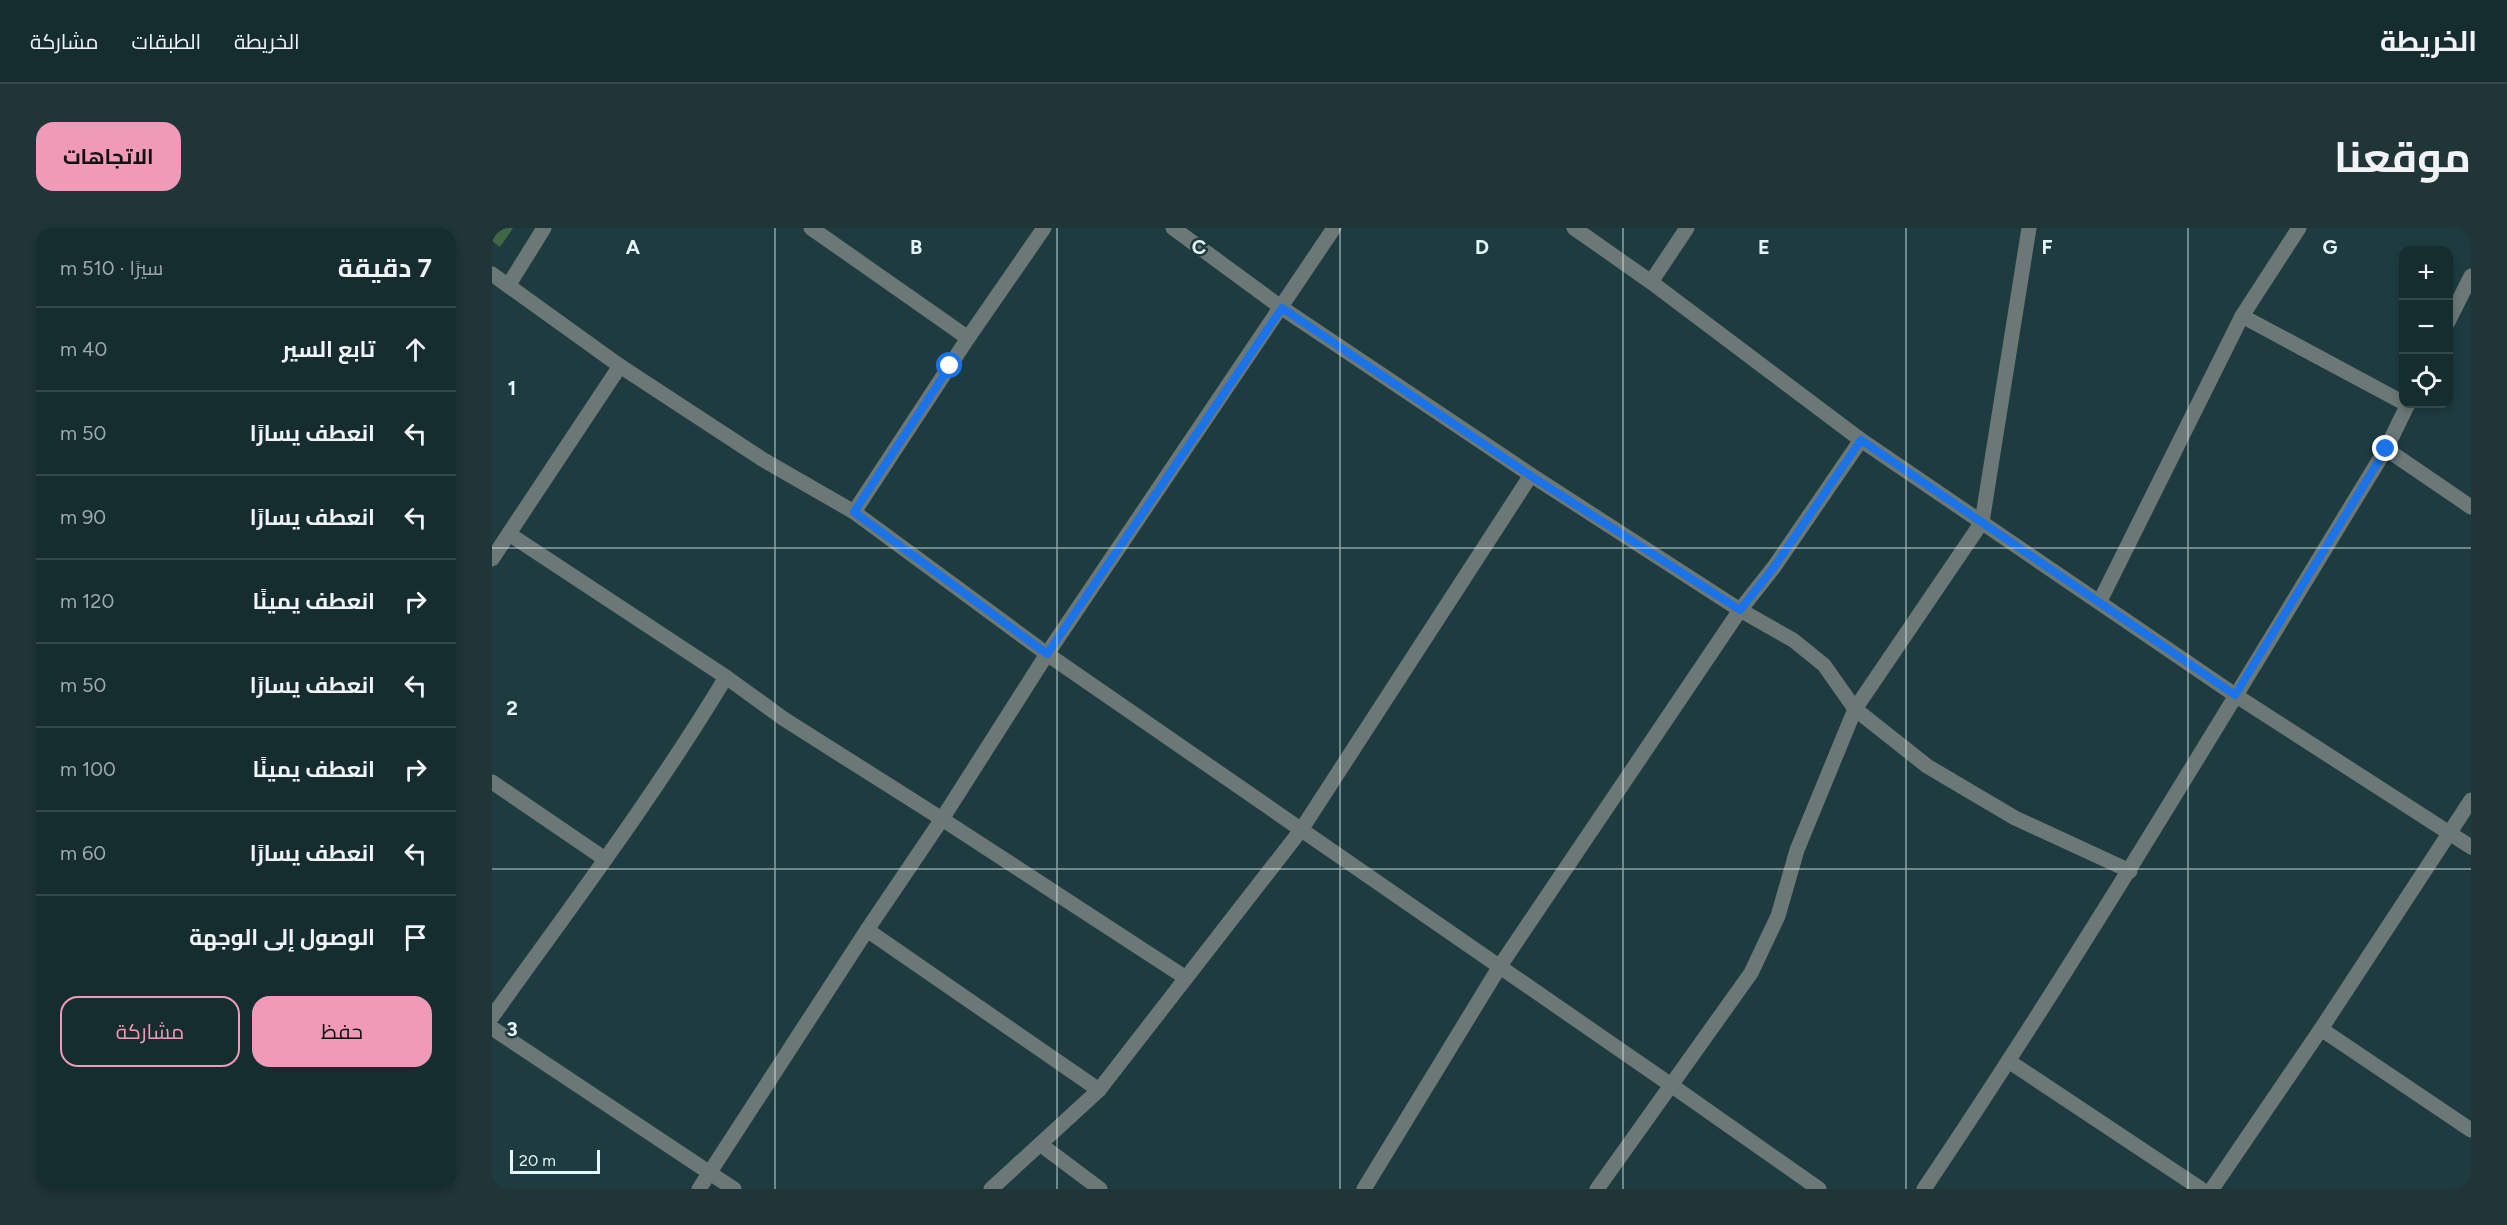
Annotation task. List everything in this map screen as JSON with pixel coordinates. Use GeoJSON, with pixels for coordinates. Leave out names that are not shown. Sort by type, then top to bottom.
{"type":"FeatureCollection","features":[{"type":"Feature","properties":{"kind":"street"},"geometry":{"type":"LineString","coordinates":[[508,286],[544,228]]}},
{"type":"Feature","properties":{"kind":"street"},"geometry":{"type":"LineString","coordinates":[[854,512],[968,338],[1044,228]]}},
{"type":"Feature","properties":{"kind":"street"},"geometry":{"type":"LineString","coordinates":[[1173,228],[1282,308],[1531,476],[1740,610],[1792,640],[1824,665],[1855,709],[1928,766],[2015,818],[2130,871]]}},
{"type":"Feature","properties":{"kind":"street"},"geometry":{"type":"LineString","coordinates":[[699,1189],[942,819],[1047,654],[1334,228]]}},
{"type":"Feature","properties":{"kind":"street"},"geometry":{"type":"LineString","coordinates":[[1574,228],[1651,282],[1861,440],[2235,695],[2471,847]]}},
{"type":"Feature","properties":{"kind":"street"},"geometry":{"type":"LineString","coordinates":[[1651,282],[1687,228]]}},
{"type":"Feature","properties":{"kind":"street"},"geometry":{"type":"LineString","coordinates":[[1597,1189],[1751,973],[1778,916],[1797,850],[1855,709],[1982,522],[2029,228]]}},
{"type":"Feature","properties":{"kind":"street"},"geometry":{"type":"LineString","coordinates":[[2100,602],[2242,316],[2299,228]]}},
{"type":"Feature","properties":{"kind":"street"},"geometry":{"type":"LineString","coordinates":[[819,230],[968,338]]}},
{"type":"Feature","properties":{"kind":"street"},"geometry":{"type":"LineString","coordinates":[[492,274],[620,366],[762,459],[854,512],[1047,654],[1819,1189]]}},
{"type":"Feature","properties":{"kind":"street"},"geometry":{"type":"LineString","coordinates":[[2453,312],[2471,276]]}},
{"type":"Feature","properties":{"kind":"street"},"geometry":{"type":"LineString","coordinates":[[2242,316],[2399,400]]}},
{"type":"Feature","properties":{"kind":"street"},"geometry":{"type":"LineString","coordinates":[[492,559],[620,366]]}},
{"type":"Feature","properties":{"kind":"street"},"geometry":{"type":"LineString","coordinates":[[1924,1189],[2010,1062],[2130,871],[2386,449],[2404,408]]}},
{"type":"Feature","properties":{"kind":"street"},"geometry":{"type":"LineString","coordinates":[[1364,1189],[1500,966],[1740,610],[1774,567],[1861,440]]}},
{"type":"Feature","properties":{"kind":"street"},"geometry":{"type":"LineString","coordinates":[[2386,449],[2471,507]]}},
{"type":"Feature","properties":{"kind":"street"},"geometry":{"type":"LineString","coordinates":[[991,1189],[1099,1090],[1301,830],[1531,476]]}},
{"type":"Feature","properties":{"kind":"street"},"geometry":{"type":"LineString","coordinates":[[509,534],[726,677],[784,719],[1186,978]]}},
{"type":"Feature","properties":{"kind":"street"},"geometry":{"type":"LineString","coordinates":[[492,1017],[605,859],[703,715],[726,677]]}},
{"type":"Feature","properties":{"kind":"street"},"geometry":{"type":"LineString","coordinates":[[492,782],[605,859]]}},
{"type":"Feature","properties":{"kind":"street"},"geometry":{"type":"LineString","coordinates":[[2212,1189],[2321,1029],[2471,800]]}},
{"type":"Feature","properties":{"kind":"street"},"geometry":{"type":"LineString","coordinates":[[867,930],[1099,1090]]}},
{"type":"Feature","properties":{"kind":"street"},"geometry":{"type":"LineString","coordinates":[[492,1028],[734,1189]]}},
{"type":"Feature","properties":{"kind":"street"},"geometry":{"type":"LineString","coordinates":[[2321,1029],[2471,1130]]}},
{"type":"Feature","properties":{"kind":"street"},"geometry":{"type":"LineString","coordinates":[[2010,1062],[2201,1189]]}},
{"type":"Feature","properties":{"kind":"street"},"geometry":{"type":"LineString","coordinates":[[1040,1144],[1100,1189]]}},
{"type":"Feature","properties":{"kind":"green space"},"geometry":{"type":"Polygon","coordinates":[[[492,228],[513,228],[500,247],[492,241],[492,228]]]}},
{"type":"Feature","properties":{"kind":"route"},"geometry":{"type":"LineString","coordinates":[[950,366],[854,512],[1047,654],[1282,308],[1531,476],[1740,610],[1774,567],[1861,440],[2235,695],[2386,449]]}}]}
